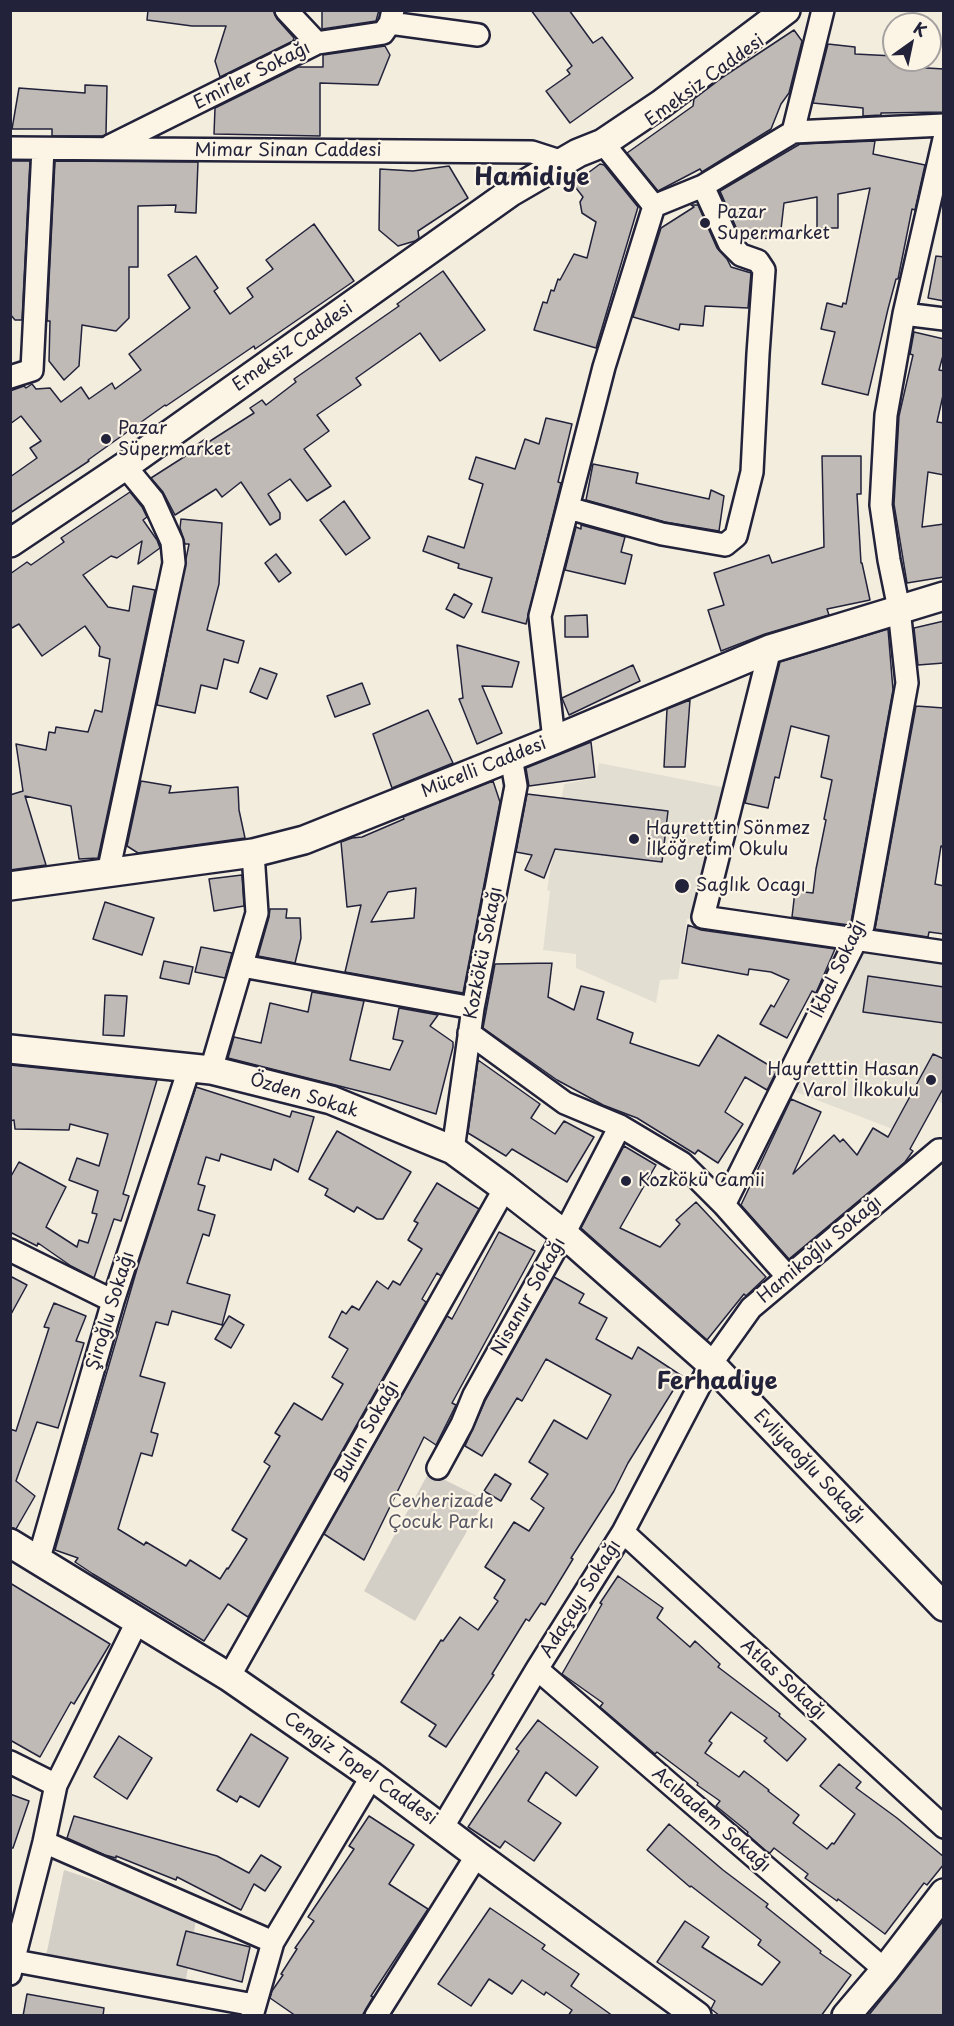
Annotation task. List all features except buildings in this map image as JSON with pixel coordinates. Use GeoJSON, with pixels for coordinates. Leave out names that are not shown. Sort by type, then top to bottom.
{"type":"FeatureCollection","features":[{"type":"Feature","properties":{"kind":"main road","name":"Emeksiz Caddesi"},"geometry":{"type":"LineString","coordinates":[[571,157],[611,120],[764,10]]}},
{"type":"Feature","properties":{"kind":"main road","name":"Emeksiz Caddesi"},"geometry":{"type":"LineString","coordinates":[[603,143],[661,104],[786,10]]}},
{"type":"Feature","properties":{"kind":"main road","name":"Emeksiz Caddesi"},"geometry":{"type":"LineString","coordinates":[[10,543],[125,466],[511,192],[571,157],[638,130],[802,10]]}},
{"type":"Feature","properties":{"kind":"main road","name":"Mücelli Caddesi"},"geometry":{"type":"LineString","coordinates":[[10,886],[253,853],[304,840],[554,740],[770,649],[944,596]]}},
{"type":"Feature","properties":{"kind":"main road","name":"Özden Sokak"},"geometry":{"type":"LineString","coordinates":[[10,1048],[200,1068],[331,1100],[453,1150],[564,1234]]}},
{"type":"Feature","properties":{"kind":"main road","name":"Evliyaoğlu Sokağı"},"geometry":{"type":"LineString","coordinates":[[564,1234],[711,1364],[944,1607]]}},
{"type":"Feature","properties":{"kind":"main road","name":"Cengiz Topel Caddesi"},"geometry":{"type":"LineString","coordinates":[[10,1543],[39,1558],[229,1677],[372,1776],[697,2016]]}},
{"type":"Feature","properties":{"kind":"main road"},"geometry":{"type":"LineString","coordinates":[[846,2016],[885,1970],[944,1893]]}},
{"type":"Feature","properties":{"kind":"street"},"geometry":{"type":"LineString","coordinates":[[286,10],[317,43]]}},
{"type":"Feature","properties":{"kind":"street"},"geometry":{"type":"LineString","coordinates":[[794,132],[823,10]]}},
{"type":"Feature","properties":{"kind":"street"},"geometry":{"type":"LineString","coordinates":[[391,17],[478,35]]}},
{"type":"Feature","properties":{"kind":"street","name":"Emirler Sokağı"},"geometry":{"type":"LineString","coordinates":[[104,149],[317,43],[383,33],[391,17]]}},
{"type":"Feature","properties":{"kind":"street"},"geometry":{"type":"LineString","coordinates":[[654,206],[704,186],[794,132],[944,125]]}},
{"type":"Feature","properties":{"kind":"street","name":"İkbal Sokağı"},"geometry":{"type":"LineString","coordinates":[[724,1205],[863,926],[907,683],[899,609],[881,505],[886,415],[904,314],[944,140]]}},
{"type":"Feature","properties":{"kind":"street"},"geometry":{"type":"LineString","coordinates":[[603,143],[654,206]]}},
{"type":"Feature","properties":{"kind":"street","name":"Mimar Sinan Caddesi"},"geometry":{"type":"LineString","coordinates":[[10,148],[532,152],[571,157]]}},
{"type":"Feature","properties":{"kind":"street"},"geometry":{"type":"LineString","coordinates":[[10,377],[32,370],[43,149]]}},
{"type":"Feature","properties":{"kind":"street"},"geometry":{"type":"LineString","coordinates":[[568,508],[662,534],[724,545],[736,536],[752,472],[764,270],[758,261],[741,255],[729,243],[704,186]]}},
{"type":"Feature","properties":{"kind":"street"},"geometry":{"type":"LineString","coordinates":[[554,740],[540,616],[604,367],[654,206]]}},
{"type":"Feature","properties":{"kind":"street"},"geometry":{"type":"LineString","coordinates":[[904,314],[944,319]]}},
{"type":"Feature","properties":{"kind":"street"},"geometry":{"type":"LineString","coordinates":[[108,873],[174,564],[172,542],[153,500],[125,466]]}},
{"type":"Feature","properties":{"kind":"street"},"geometry":{"type":"LineString","coordinates":[[770,649],[703,917],[944,952]]}},
{"type":"Feature","properties":{"kind":"street","name":"Kozkökü Sokağı"},"geometry":{"type":"LineString","coordinates":[[453,1150],[473,1008],[516,786],[511,757]]}},
{"type":"Feature","properties":{"kind":"street","name":"Şiroğlu Sokağı"},"geometry":{"type":"LineString","coordinates":[[39,1558],[113,1301],[200,1068],[242,966],[257,913],[253,853]]}},
{"type":"Feature","properties":{"kind":"street"},"geometry":{"type":"LineString","coordinates":[[242,966],[473,1008]]}},
{"type":"Feature","properties":{"kind":"street"},"geometry":{"type":"LineString","coordinates":[[469,1033],[565,1103],[620,1126],[682,1163],[724,1205],[787,1276]]}},
{"type":"Feature","properties":{"kind":"street","name":"Nisanur Sokağı"},"geometry":{"type":"LineString","coordinates":[[438,1468],[462,1424],[474,1395],[564,1234],[620,1126]]}},
{"type":"Feature","properties":{"kind":"street","name":"Hamikoğlu Sokağı"},"geometry":{"type":"LineString","coordinates":[[711,1364],[751,1308],[939,1150],[944,1150]]}},
{"type":"Feature","properties":{"kind":"street","name":"Bulun Sokağı"},"geometry":{"type":"LineString","coordinates":[[229,1677],[505,1188]]}},
{"type":"Feature","properties":{"kind":"street"},"geometry":{"type":"LineString","coordinates":[[10,1250],[113,1301]]}},
{"type":"Feature","properties":{"kind":"street","name":"Adaçayı Sokağı"},"geometry":{"type":"LineString","coordinates":[[442,1828],[537,1669],[623,1532],[711,1364]]}},
{"type":"Feature","properties":{"kind":"street","name":"Atlas Sokağı"},"geometry":{"type":"LineString","coordinates":[[623,1532],[944,1827]]}},
{"type":"Feature","properties":{"kind":"street"},"geometry":{"type":"LineString","coordinates":[[138,1620],[56,1785],[44,1842],[12,1965],[253,2010],[273,1942],[372,1776]]}},
{"type":"Feature","properties":{"kind":"street","name":"Acıbadem Sokağı"},"geometry":{"type":"LineString","coordinates":[[537,1669],[885,1970]]}},
{"type":"Feature","properties":{"kind":"street"},"geometry":{"type":"LineString","coordinates":[[10,1762],[56,1785]]}},
{"type":"Feature","properties":{"kind":"street"},"geometry":{"type":"LineString","coordinates":[[44,1842],[273,1942]]}},
{"type":"Feature","properties":{"kind":"street"},"geometry":{"type":"LineString","coordinates":[[376,2016],[477,1855]]}},
{"type":"Feature","properties":{"kind":"shaded area","name":"Hayretttin Sönmez İlköğretim Okulu"},"geometry":{"type":"Polygon","coordinates":[[[599,763],[727,788],[692,918],[687,919],[678,979],[660,980],[656,1003],[576,968],[576,954],[543,950],[550,891],[547,890],[564,784],[596,778],[599,763]]]}},
{"type":"Feature","properties":{"kind":"shaded area"},"geometry":{"type":"Polygon","coordinates":[[[862,946],[943,958],[943,1104],[937,1100],[916,1138],[796,1092],[862,946]]]}},
{"type":"Feature","properties":{"kind":"green space","name":"Cevherizade Çocuk Parkı"},"geometry":{"type":"Polygon","coordinates":[[[429,1472],[485,1500],[415,1621],[364,1591],[429,1472]]]}},
{"type":"Feature","properties":{"kind":"green space"},"geometry":{"type":"Polygon","coordinates":[[[64,1870],[197,1914],[185,1985],[46,1956],[64,1870]]]}},
{"type":"Feature","properties":{"kind":"place","name":"Pazar Supermarket"},"geometry":{"type":"Point","coordinates":[705,223]}},
{"type":"Feature","properties":{"kind":"place","name":"Pazar Süpermarket"},"geometry":{"type":"Point","coordinates":[106,439]}},
{"type":"Feature","properties":{"kind":"place","name":"Hayretttin Sönmez İlköğretim Okulu"},"geometry":{"type":"Point","coordinates":[634,839]}},
{"type":"Feature","properties":{"kind":"place","name":"Saglık Ocagı"},"geometry":{"type":"Point","coordinates":[682,886]}},
{"type":"Feature","properties":{"kind":"place","name":"Hayretttin Hasan Varol İlkokulu"},"geometry":{"type":"Point","coordinates":[931,1080]}},
{"type":"Feature","properties":{"kind":"place","name":"Kozkökü Camii"},"geometry":{"type":"Point","coordinates":[626,1181]}},
{"type":"Feature","properties":{"kind":"district","name":"Hamidiye"},"geometry":{"type":"Point","coordinates":[532,178]}},
{"type":"Feature","properties":{"kind":"district","name":"Ferhadiye"},"geometry":{"type":"Point","coordinates":[717,1382]}}]}
